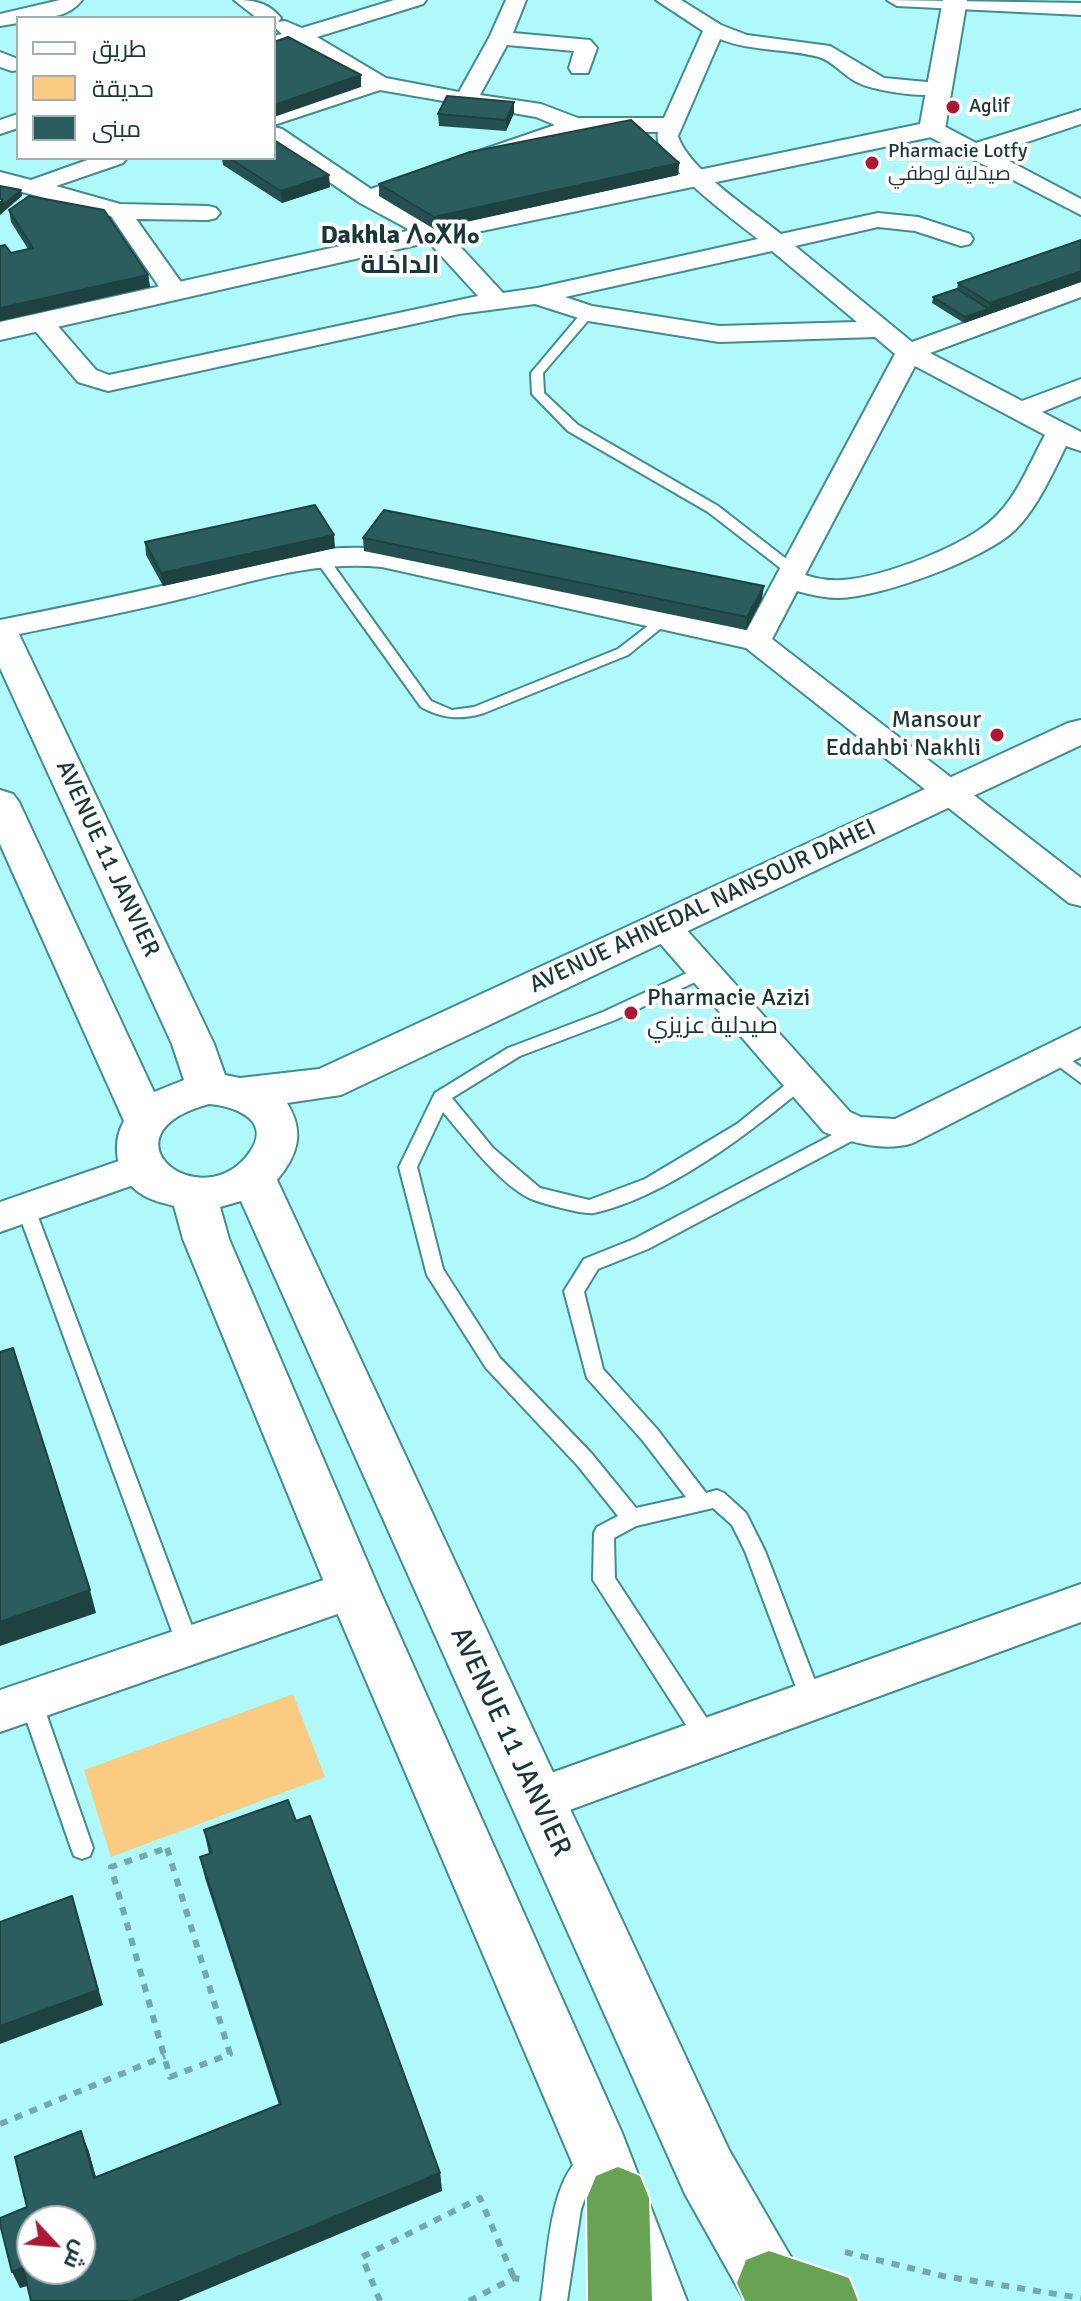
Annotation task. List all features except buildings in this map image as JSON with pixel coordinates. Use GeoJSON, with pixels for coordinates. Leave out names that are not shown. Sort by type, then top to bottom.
{"type":"FeatureCollection","features":[{"type":"Feature","properties":{"kind":"highway"},"geometry":{"type":"LineString","coordinates":[[609,2176],[620,2301]]}},
{"type":"Feature","properties":{"kind":"street"},"geometry":{"type":"LineString","coordinates":[[244,0],[268,16]]}},
{"type":"Feature","properties":{"kind":"street"},"geometry":{"type":"LineString","coordinates":[[276,42],[416,0]]}},
{"type":"Feature","properties":{"kind":"street"},"geometry":{"type":"LineString","coordinates":[[466,100],[500,38],[516,0]]}},
{"type":"Feature","properties":{"kind":"street"},"geometry":{"type":"LineString","coordinates":[[666,0],[714,29],[750,43],[822,51],[836,57],[866,79],[881,84],[940,89]]}},
{"type":"Feature","properties":{"kind":"street"},"geometry":{"type":"LineString","coordinates":[[897,0],[1081,9]]}},
{"type":"Feature","properties":{"kind":"street"},"geometry":{"type":"LineString","coordinates":[[932,129],[954,2]]}},
{"type":"Feature","properties":{"kind":"street"},"geometry":{"type":"LineString","coordinates":[[26,16],[72,9]]}},
{"type":"Feature","properties":{"kind":"street"},"geometry":{"type":"LineString","coordinates":[[276,21],[379,83],[552,114],[575,125]]}},
{"type":"Feature","properties":{"kind":"street"},"geometry":{"type":"LineString","coordinates":[[714,29],[671,125],[667,136],[670,147],[698,178],[774,244],[909,352],[1070,438],[1005,524],[987,538],[865,586],[817,588],[791,576]]}},
{"type":"Feature","properties":{"kind":"street"},"geometry":{"type":"LineString","coordinates":[[500,38],[582,45],[586,48],[580,68]]}},
{"type":"Feature","properties":{"kind":"street"},"geometry":{"type":"LineString","coordinates":[[276,117],[379,83]]}},
{"type":"Feature","properties":{"kind":"street"},"geometry":{"type":"LineString","coordinates":[[976,151],[1080,119]]}},
{"type":"Feature","properties":{"kind":"street"},"geometry":{"type":"LineString","coordinates":[[368,198],[575,125],[671,125]]}},
{"type":"Feature","properties":{"kind":"street"},"geometry":{"type":"LineString","coordinates":[[0,331],[434,233],[932,129],[1081,208]]}},
{"type":"Feature","properties":{"kind":"street"},"geometry":{"type":"LineString","coordinates":[[276,135],[368,198],[434,233],[495,299]]}},
{"type":"Feature","properties":{"kind":"street"},"geometry":{"type":"LineString","coordinates":[[32,187],[109,160]]}},
{"type":"Feature","properties":{"kind":"street"},"geometry":{"type":"LineString","coordinates":[[0,179],[119,211],[208,213]]}},
{"type":"Feature","properties":{"kind":"street"},"geometry":{"type":"LineString","coordinates":[[119,211],[175,292]]}},
{"type":"Feature","properties":{"kind":"street"},"geometry":{"type":"LineString","coordinates":[[41,322],[87,376],[108,383],[495,299],[537,296],[878,220],[918,224],[961,239]]}},
{"type":"Feature","properties":{"kind":"street"},"geometry":{"type":"LineString","coordinates":[[756,641],[909,352],[1081,288]]}},
{"type":"Feature","properties":{"kind":"street"},"geometry":{"type":"LineString","coordinates":[[537,296],[588,313],[719,334],[881,329]]}},
{"type":"Feature","properties":{"kind":"street"},"geometry":{"type":"LineString","coordinates":[[1021,411],[1081,387]]}},
{"type":"Feature","properties":{"kind":"street"},"geometry":{"type":"LineString","coordinates":[[0,630],[339,554],[382,558],[756,641],[1081,895]]}},
{"type":"Feature","properties":{"kind":"street","name":"AVENUE 11 JANVIER"},"geometry":{"type":"LineString","coordinates":[[0,630],[193,1044],[224,1091]]}},
{"type":"Feature","properties":{"kind":"street","name":"AVENUE AHNEDAL NANSOUR DAHEI"},"geometry":{"type":"LineString","coordinates":[[224,1091],[326,1084],[1081,731]]}},
{"type":"Feature","properties":{"kind":"street"},"geometry":{"type":"LineString","coordinates":[[0,802],[145,1120]]}},
{"type":"Feature","properties":{"kind":"street"},"geometry":{"type":"LineString","coordinates":[[663,925],[837,1122],[857,1130],[900,1133],[1072,1058]]}},
{"type":"Feature","properties":{"kind":"street","name":"AVENUE AHNEDAL NANSOUR DAHEI"},"geometry":{"type":"LineString","coordinates":[[265,1161],[326,1084]]}},
{"type":"Feature","properties":{"kind":"street"},"geometry":{"type":"LineString","coordinates":[[224,1091],[258,1101],[271,1113],[278,1128],[265,1161],[224,1190],[193,1193],[162,1185],[142,1167],[136,1152],[137,1136],[145,1120],[172,1098],[224,1091]]}},
{"type":"Feature","properties":{"kind":"street","name":"AVENUE 11 JANVIER"},"geometry":{"type":"LineString","coordinates":[[265,1161],[537,1800],[707,2172],[802,2284]]}},
{"type":"Feature","properties":{"kind":"street"},"geometry":{"type":"LineString","coordinates":[[13,1213],[142,1167]]}},
{"type":"Feature","properties":{"kind":"street"},"geometry":{"type":"LineString","coordinates":[[193,1193],[206,1239],[353,1589],[609,2176],[655,2301]]}},
{"type":"Feature","properties":{"kind":"street"},"geometry":{"type":"LineString","coordinates":[[15,1705],[353,1589]]}},
{"type":"Feature","properties":{"kind":"street"},"geometry":{"type":"LineString","coordinates":[[537,1800],[1081,1603]]}},
{"type":"Feature","properties":{"kind":"lane"},"geometry":{"type":"LineString","coordinates":[[588,313],[537,373],[538,394],[573,428],[713,509],[791,576]]}},
{"type":"Feature","properties":{"kind":"lane"},"geometry":{"type":"LineString","coordinates":[[321,558],[426,704],[447,715],[462,716],[479,710],[623,652],[663,621]]}},
{"type":"Feature","properties":{"kind":"lane"},"geometry":{"type":"LineString","coordinates":[[632,1518],[585,1460],[493,1363],[434,1270],[408,1167],[441,1097],[514,1052],[609,1016],[704,971]]}},
{"type":"Feature","properties":{"kind":"lane"},"geometry":{"type":"LineString","coordinates":[[441,1097],[487,1153],[534,1193],[590,1207],[651,1184],[743,1129],[801,1081]]}},
{"type":"Feature","properties":{"kind":"lane"},"geometry":{"type":"LineString","coordinates":[[700,1501],[650,1435],[594,1372],[574,1291],[591,1264],[641,1244],[857,1130]]}},
{"type":"Feature","properties":{"kind":"lane"},"geometry":{"type":"LineString","coordinates":[[13,1213],[188,1645]]}},
{"type":"Feature","properties":{"kind":"lane"},"geometry":{"type":"LineString","coordinates":[[707,1738],[604,1580],[604,1533],[632,1518],[717,1499],[739,1519],[755,1551],[811,1699]]}},
{"type":"Feature","properties":{"kind":"lane"},"geometry":{"type":"LineString","coordinates":[[15,1705],[82,1848]]}},
{"type":"Feature","properties":{"kind":"lane"},"geometry":{"type":"LineString","coordinates":[[554,2301],[570,2198],[583,2171],[609,2176]]}},
{"type":"Feature","properties":{"kind":"path"},"geometry":{"type":"LineString","coordinates":[[167,1848],[230,2054],[170,2077],[165,2056],[111,1867],[167,1848]]}},
{"type":"Feature","properties":{"kind":"path"},"geometry":{"type":"LineString","coordinates":[[0,2124],[165,2056]]}},
{"type":"Feature","properties":{"kind":"path"},"geometry":{"type":"LineString","coordinates":[[377,2300],[362,2257],[480,2198],[514,2278],[469,2301]]}},
{"type":"Feature","properties":{"kind":"path"},"geometry":{"type":"LineString","coordinates":[[802,2284],[943,2276],[1081,2298]]}},
{"type":"Feature","properties":{"kind":"green space"},"geometry":{"type":"Polygon","coordinates":[[[293,1694],[325,1777],[111,1857],[84,1770],[293,1694]]]}},
{"type":"Feature","properties":{"kind":"place","name":"Aglif"},"geometry":{"type":"Point","coordinates":[953,107]}},
{"type":"Feature","properties":{"kind":"place","name":"Pharmacie Lotfy صيدلية لوطفي"},"geometry":{"type":"Point","coordinates":[872,163]}},
{"type":"Feature","properties":{"kind":"place","name":"Mansour Eddahbi Nakhli"},"geometry":{"type":"Point","coordinates":[997,735]}},
{"type":"Feature","properties":{"kind":"place","name":"Pharmacie Azizi صيدلية عزيزي"},"geometry":{"type":"Point","coordinates":[631,1013]}},
{"type":"Feature","properties":{"kind":"district","name":"Dakhla ⴷⴰⵅⵍⴰ الداخلة"},"geometry":{"type":"Point","coordinates":[400,251]}}]}
